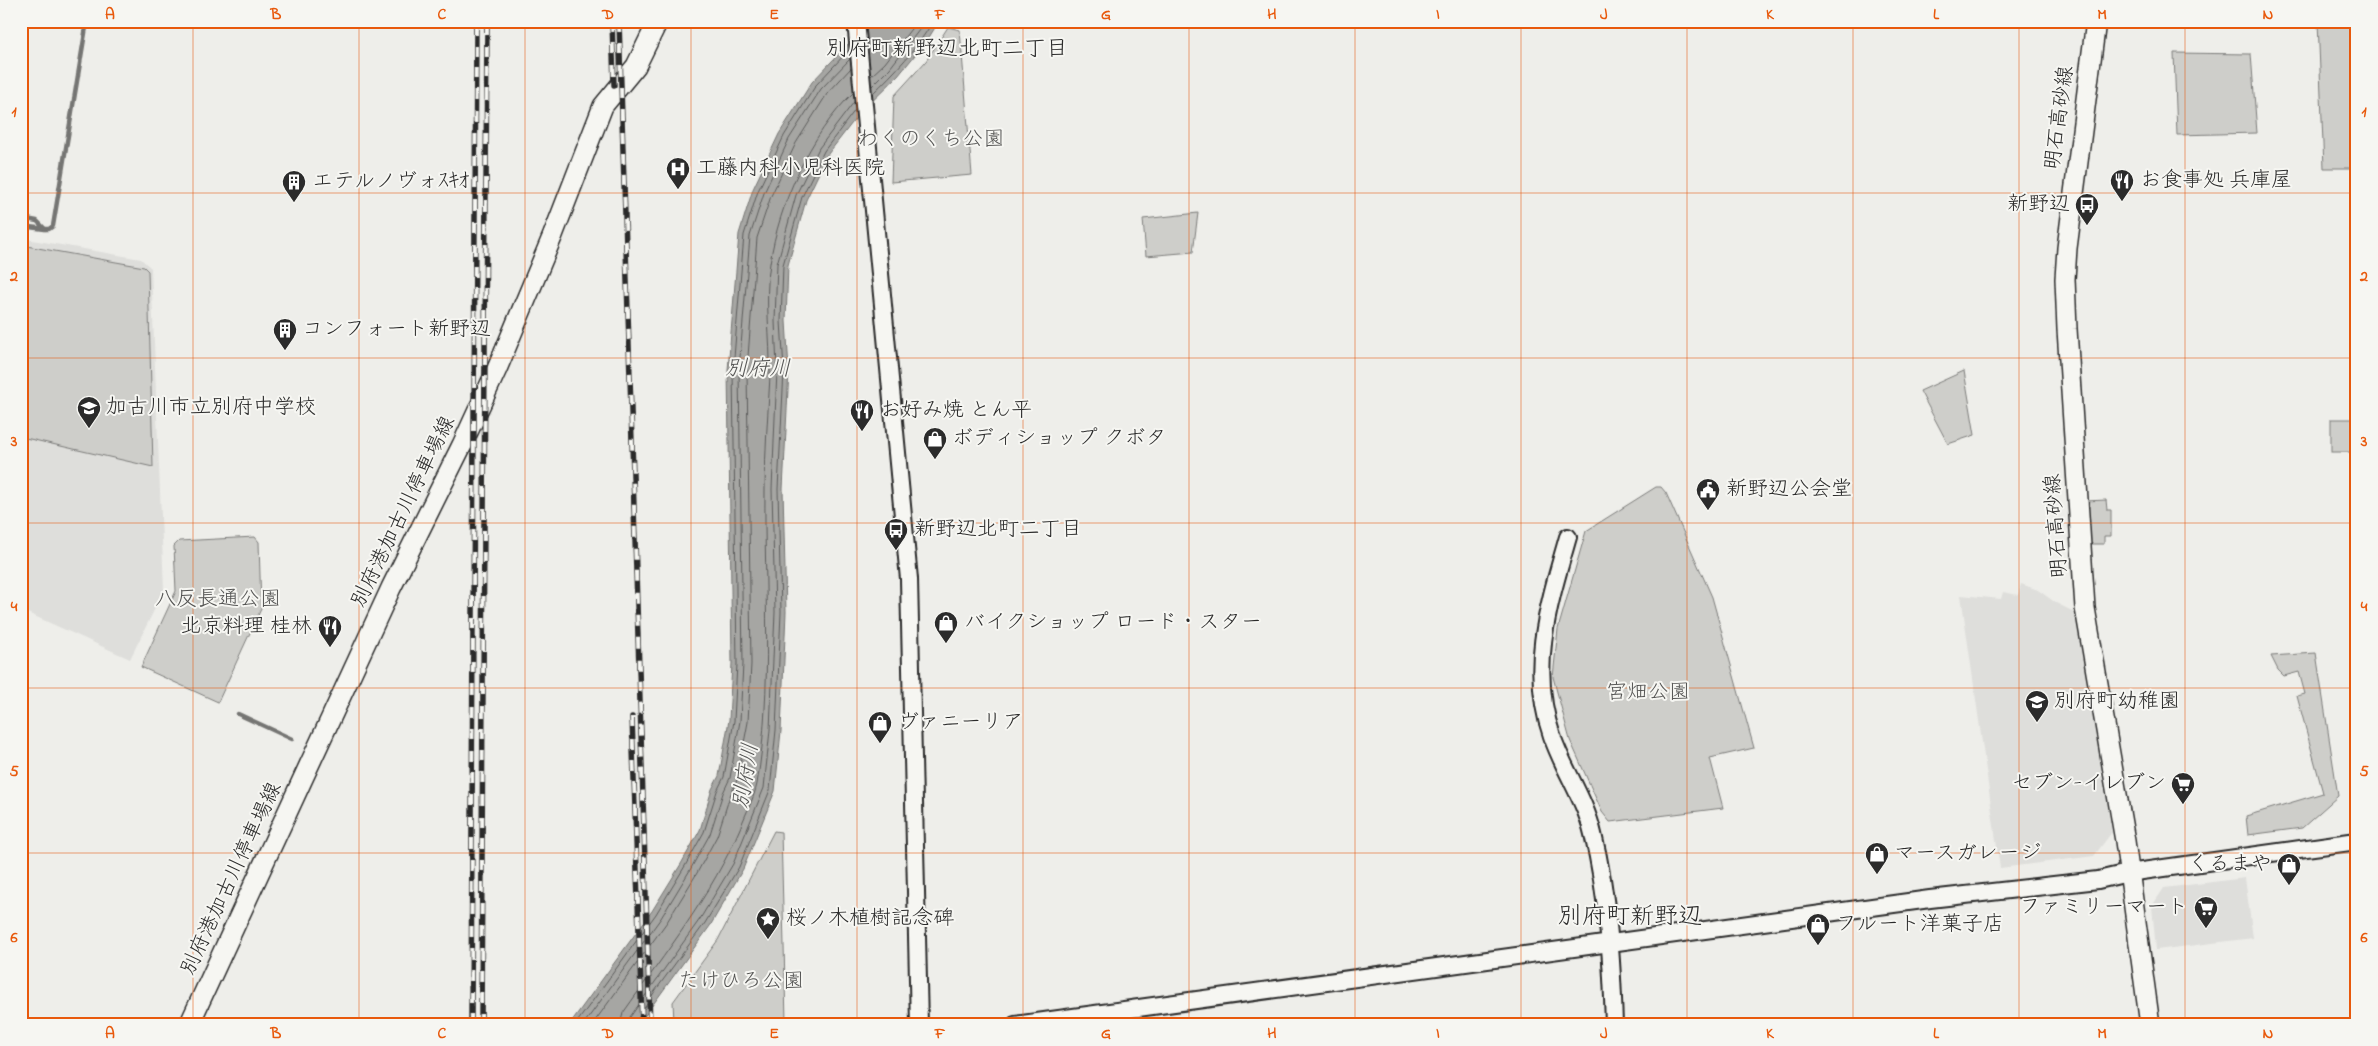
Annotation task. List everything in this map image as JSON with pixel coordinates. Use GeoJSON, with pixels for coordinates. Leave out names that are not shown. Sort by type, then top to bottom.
{"type":"FeatureCollection","features":[{"type":"Feature","properties":{"kind":"main road","name":"別府港加古川停車場線"},"geometry":{"type":"LineString","coordinates":[[189,1025],[387,597],[462,445],[493,377],[553,235],[603,106],[636,66],[658,21]]}},
{"type":"Feature","properties":{"kind":"main road","name":"明石高砂線"},"geometry":{"type":"LineString","coordinates":[[2096,21],[2069,225],[2065,287],[2085,608],[2124,841],[2150,1025]]}},
{"type":"Feature","properties":{"kind":"street"},"geometry":{"type":"LineString","coordinates":[[856,21],[908,579],[919,1025]]}},
{"type":"Feature","properties":{"kind":"street"},"geometry":{"type":"LineString","coordinates":[[1568,537],[1553,589],[1542,641],[1541,688],[1552,737],[1593,832],[1611,942],[1614,1025]]}},
{"type":"Feature","properties":{"kind":"street"},"geometry":{"type":"LineString","coordinates":[[1015,1025],[1423,967],[1930,899],[2098,880],[2357,841]]}},
{"type":"Feature","properties":{"kind":"shaded area","name":"加古川市立別府中学校"},"geometry":{"type":"Polygon","coordinates":[[[21,238],[141,259],[151,268],[164,590],[130,659],[21,610],[21,238]]]}},
{"type":"Feature","properties":{"kind":"shaded area","name":"別府町幼稚園"},"geometry":{"type":"Polygon","coordinates":[[[2021,584],[2038,590],[2056,603],[2078,614],[2112,832],[2094,856],[2000,868],[1961,595],[2001,599],[2003,592],[2018,595],[2021,584]]]}},
{"type":"Feature","properties":{"kind":"shaded area"},"geometry":{"type":"Polygon","coordinates":[[[2245,878],[2253,938],[2156,950],[2152,906],[2164,888],[2245,878]]]}},
{"type":"Feature","properties":{"kind":"green space"},"geometry":{"type":"Polygon","coordinates":[[[2318,21],[2357,21],[2357,168],[2324,168],[2318,21]]]}},
{"type":"Feature","properties":{"kind":"green space","name":"わくのくち公園"},"geometry":{"type":"Polygon","coordinates":[[[948,27],[960,30],[972,175],[891,182],[894,96],[926,61],[948,27]]]}},
{"type":"Feature","properties":{"kind":"green space"},"geometry":{"type":"Polygon","coordinates":[[[2174,53],[2251,54],[2257,133],[2177,135],[2174,53]]]}},
{"type":"Feature","properties":{"kind":"green space"},"geometry":{"type":"Polygon","coordinates":[[[1198,213],[1193,252],[1146,256],[1143,219],[1198,213]]]}},
{"type":"Feature","properties":{"kind":"green space"},"geometry":{"type":"Polygon","coordinates":[[[21,245],[144,267],[148,271],[153,467],[21,437],[21,245]]]}},
{"type":"Feature","properties":{"kind":"green space"},"geometry":{"type":"Polygon","coordinates":[[[1964,371],[1975,435],[1948,444],[1920,391],[1964,371]]]}},
{"type":"Feature","properties":{"kind":"green space"},"geometry":{"type":"Polygon","coordinates":[[[2331,419],[2357,419],[2357,452],[2331,452],[2331,419]]]}},
{"type":"Feature","properties":{"kind":"green space","name":"宮畑公園"},"geometry":{"type":"Polygon","coordinates":[[[1656,487],[1661,487],[1666,493],[1712,597],[1754,748],[1710,758],[1723,808],[1610,822],[1602,812],[1570,740],[1553,677],[1558,629],[1586,531],[1656,487]]]}},
{"type":"Feature","properties":{"kind":"green space"},"geometry":{"type":"Polygon","coordinates":[[[2106,500],[2107,510],[2111,510],[2111,536],[2104,536],[2104,544],[2087,544],[2086,501],[2106,500]]]}},
{"type":"Feature","properties":{"kind":"green space","name":"八反長通公園"},"geometry":{"type":"Polygon","coordinates":[[[255,537],[259,542],[261,609],[218,702],[141,667],[176,591],[174,546],[179,541],[255,537]]]}},
{"type":"Feature","properties":{"kind":"green space"},"geometry":{"type":"Polygon","coordinates":[[[2316,653],[2338,796],[2302,828],[2248,835],[2246,816],[2323,793],[2297,696],[2305,694],[2299,672],[2284,676],[2278,670],[2271,656],[2316,653]]]}},
{"type":"Feature","properties":{"kind":"green space","name":"たけひろ公園"},"geometry":{"type":"Polygon","coordinates":[[[774,831],[781,832],[786,1021],[782,1025],[677,1025],[674,1022],[673,1002],[718,940],[774,831]]]}},
{"type":"Feature","properties":{"kind":"water","name":"別府川"},"geometry":{"type":"Polygon","coordinates":[[[870,21],[939,21],[928,39],[898,76],[859,114],[828,154],[806,200],[788,265],[786,321],[789,370],[783,489],[786,612],[781,731],[775,791],[743,869],[710,926],[638,1025],[569,1025],[652,911],[681,864],[700,830],[712,789],[719,776],[729,720],[732,663],[728,370],[739,234],[753,189],[779,134],[812,82],[870,21]]]}},
{"type":"Feature","properties":{"kind":"waterway"},"geometry":{"type":"LineString","coordinates":[[21,218],[37,221],[45,229],[53,226],[87,21]]}},
{"type":"Feature","properties":{"kind":"waterway"},"geometry":{"type":"LineString","coordinates":[[21,226],[45,229]]}},
{"type":"Feature","properties":{"kind":"waterway"},"geometry":{"type":"LineString","coordinates":[[238,714],[292,739]]}},
{"type":"Feature","properties":{"kind":"railway"},"geometry":{"type":"LineString","coordinates":[[471,1025],[476,21]]}},
{"type":"Feature","properties":{"kind":"railway"},"geometry":{"type":"LineString","coordinates":[[481,1025],[487,21]]}},
{"type":"Feature","properties":{"kind":"railway"},"geometry":{"type":"LineString","coordinates":[[612,21],[614,85]]}},
{"type":"Feature","properties":{"kind":"railway"},"geometry":{"type":"LineString","coordinates":[[619,21],[650,1025]]}},
{"type":"Feature","properties":{"kind":"railway"},"geometry":{"type":"LineString","coordinates":[[632,717],[642,1025]]}},
{"type":"Feature","properties":{"kind":"place","name":"工藤内科小児科医院"},"geometry":{"type":"Point","coordinates":[678,190]}},
{"type":"Feature","properties":{"kind":"place","name":"お食事処 兵庫屋"},"geometry":{"type":"Point","coordinates":[2122,202]}},
{"type":"Feature","properties":{"kind":"place","name":"エテルノヴォｽｷｵ"},"geometry":{"type":"Point","coordinates":[294,203]}},
{"type":"Feature","properties":{"kind":"place","name":"新野辺"},"geometry":{"type":"Point","coordinates":[2087,226]}},
{"type":"Feature","properties":{"kind":"place","name":"コンフォート新野辺"},"geometry":{"type":"Point","coordinates":[285,351]}},
{"type":"Feature","properties":{"kind":"place","name":"加古川市立別府中学校"},"geometry":{"type":"Point","coordinates":[89,429]}},
{"type":"Feature","properties":{"kind":"place","name":"お好み焼 とん平"},"geometry":{"type":"Point","coordinates":[862,432]}},
{"type":"Feature","properties":{"kind":"place","name":"ボディショップ クボタ"},"geometry":{"type":"Point","coordinates":[935,460]}},
{"type":"Feature","properties":{"kind":"place","name":"新野辺公会堂"},"geometry":{"type":"Point","coordinates":[1708,511]}},
{"type":"Feature","properties":{"kind":"place","name":"新野辺北町二丁目"},"geometry":{"type":"Point","coordinates":[896,551]}},
{"type":"Feature","properties":{"kind":"place","name":"バイクショップ ロード・スター"},"geometry":{"type":"Point","coordinates":[946,644]}},
{"type":"Feature","properties":{"kind":"place","name":"北京料理 桂林"},"geometry":{"type":"Point","coordinates":[330,648]}},
{"type":"Feature","properties":{"kind":"place","name":"別府町幼稚園"},"geometry":{"type":"Point","coordinates":[2037,723]}},
{"type":"Feature","properties":{"kind":"place","name":"ヴァニーリア"},"geometry":{"type":"Point","coordinates":[880,744]}},
{"type":"Feature","properties":{"kind":"place","name":"セブン-イレブン"},"geometry":{"type":"Point","coordinates":[2183,805]}},
{"type":"Feature","properties":{"kind":"place","name":"マースガレージ"},"geometry":{"type":"Point","coordinates":[1877,875]}},
{"type":"Feature","properties":{"kind":"place","name":"くるまや"},"geometry":{"type":"Point","coordinates":[2289,886]}},
{"type":"Feature","properties":{"kind":"place","name":"ファミリーマート"},"geometry":{"type":"Point","coordinates":[2206,929]}},
{"type":"Feature","properties":{"kind":"place","name":"桜ノ木植樹記念碑"},"geometry":{"type":"Point","coordinates":[768,940]}},
{"type":"Feature","properties":{"kind":"place","name":"フルート洋菓子店"},"geometry":{"type":"Point","coordinates":[1818,946]}},
{"type":"Feature","properties":{"kind":"district","name":"別府町新野辺北町二丁目"},"geometry":{"type":"Point","coordinates":[947,50]}},
{"type":"Feature","properties":{"kind":"district","name":"別府町新野辺"},"geometry":{"type":"Point","coordinates":[1630,917]}}]}
